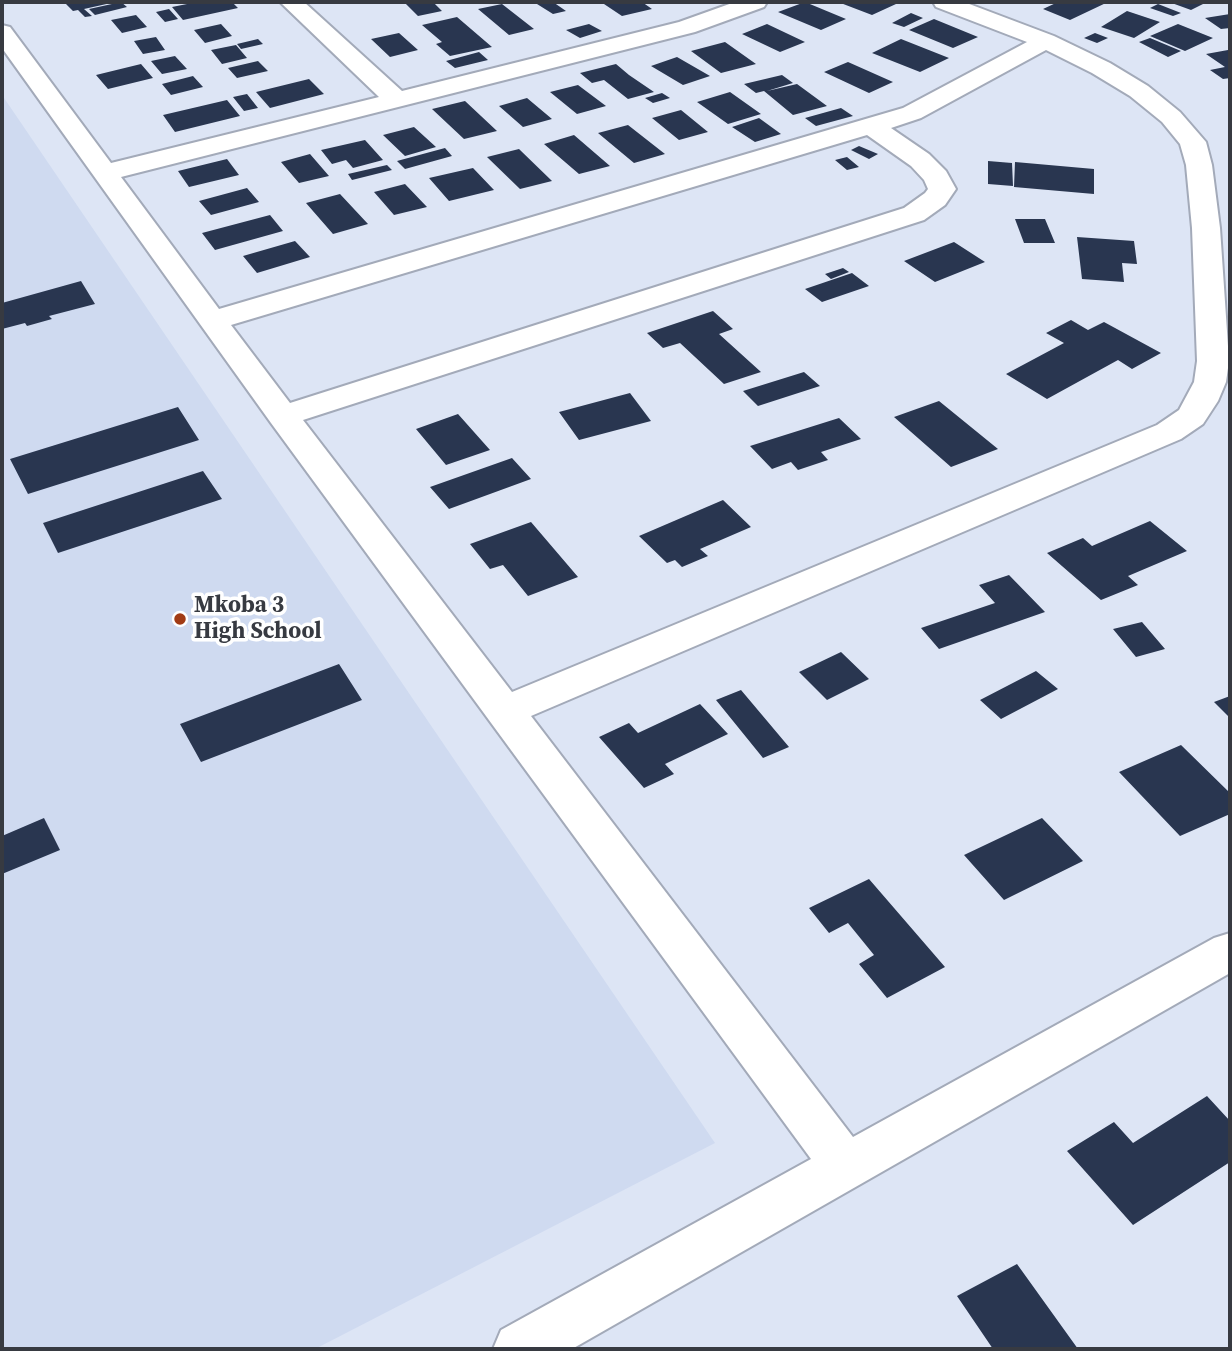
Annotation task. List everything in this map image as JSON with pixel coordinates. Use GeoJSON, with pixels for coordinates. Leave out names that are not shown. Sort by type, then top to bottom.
{"type":"FeatureCollection","features":[{"type":"Feature","properties":{"kind":"street"},"geometry":{"type":"LineString","coordinates":[[291,2],[398,101]]}},
{"type":"Feature","properties":{"kind":"street"},"geometry":{"type":"LineString","coordinates":[[104,173],[687,27],[756,2]]}},
{"type":"Feature","properties":{"kind":"street"},"geometry":{"type":"LineString","coordinates":[[505,711],[1169,432],[1191,417],[1202,401],[1210,382],[1213,361],[1218,229],[1193,142],[1171,117],[1139,91],[1101,68],[1046,41],[944,2]]}},
{"type":"Feature","properties":{"kind":"street"},"geometry":{"type":"LineString","coordinates":[[2,32],[282,416],[846,1168]]}},
{"type":"Feature","properties":{"kind":"street"},"geometry":{"type":"LineString","coordinates":[[212,321],[912,113],[1046,41]]}},
{"type":"Feature","properties":{"kind":"street"},"geometry":{"type":"LineString","coordinates":[[282,416],[914,214],[935,199],[942,189],[936,177],[920,160],[870,125]]}},
{"type":"Feature","properties":{"kind":"street"},"geometry":{"type":"LineString","coordinates":[[520,1349],[1230,951]]}},
{"type":"Feature","properties":{"kind":"shaded area","name":"Mkoba 3 High School"},"geometry":{"type":"Polygon","coordinates":[[[2,95],[715,1143],[315,1349],[2,1349],[2,95]]]}},
{"type":"Feature","properties":{"kind":"building"},"geometry":{"type":"Polygon","coordinates":[[[121,2],[127,7],[95,15],[89,9],[121,2]]]}},
{"type":"Feature","properties":{"kind":"building"},"geometry":{"type":"Polygon","coordinates":[[[197,2],[232,2],[238,8],[183,20],[172,7],[197,2]]]}},
{"type":"Feature","properties":{"kind":"building"},"geometry":{"type":"Polygon","coordinates":[[[433,2],[442,11],[418,16],[405,3],[433,2]]]}},
{"type":"Feature","properties":{"kind":"building"},"geometry":{"type":"Polygon","coordinates":[[[553,2],[566,11],[553,14],[537,4],[553,2]]]}},
{"type":"Feature","properties":{"kind":"building"},"geometry":{"type":"Polygon","coordinates":[[[601,2],[642,2],[652,9],[622,16],[601,2]]]}},
{"type":"Feature","properties":{"kind":"building"},"geometry":{"type":"Polygon","coordinates":[[[805,2],[846,19],[821,30],[778,12],[805,2]]]}},
{"type":"Feature","properties":{"kind":"building"},"geometry":{"type":"Polygon","coordinates":[[[838,2],[890,2],[896,4],[872,15],[838,2]]]}},
{"type":"Feature","properties":{"kind":"building"},"geometry":{"type":"Polygon","coordinates":[[[1058,2],[1108,2],[1070,20],[1043,9],[1058,2]]]}},
{"type":"Feature","properties":{"kind":"building"},"geometry":{"type":"Polygon","coordinates":[[[1169,2],[1200,2],[1205,3],[1191,10],[1169,2]]]}},
{"type":"Feature","properties":{"kind":"building"},"geometry":{"type":"Polygon","coordinates":[[[111,3],[84,9],[92,16],[85,17],[66,4],[111,3]]]}},
{"type":"Feature","properties":{"kind":"building"},"geometry":{"type":"Polygon","coordinates":[[[502,4],[534,29],[509,35],[478,9],[502,4]]]}},
{"type":"Feature","properties":{"kind":"building"},"geometry":{"type":"Polygon","coordinates":[[[1158,4],[1181,13],[1173,16],[1150,8],[1158,4]]]}},
{"type":"Feature","properties":{"kind":"building"},"geometry":{"type":"Polygon","coordinates":[[[169,9],[178,19],[165,22],[156,12],[169,9]]]}},
{"type":"Feature","properties":{"kind":"building"},"geometry":{"type":"Polygon","coordinates":[[[1127,11],[1160,22],[1134,38],[1101,27],[1127,11]]]}},
{"type":"Feature","properties":{"kind":"building"},"geometry":{"type":"Polygon","coordinates":[[[911,13],[923,18],[904,27],[892,23],[911,13]]]}},
{"type":"Feature","properties":{"kind":"building"},"geometry":{"type":"Polygon","coordinates":[[[1230,14],[1230,28],[1221,29],[1205,18],[1230,14]]]}},
{"type":"Feature","properties":{"kind":"building"},"geometry":{"type":"Polygon","coordinates":[[[136,15],[147,27],[122,33],[111,20],[136,15]]]}},
{"type":"Feature","properties":{"kind":"building"},"geometry":{"type":"Polygon","coordinates":[[[457,17],[492,47],[450,56],[436,44],[442,42],[422,25],[457,17]]]}},
{"type":"Feature","properties":{"kind":"building"},"geometry":{"type":"Polygon","coordinates":[[[934,19],[978,37],[953,48],[909,30],[934,19]]]}},
{"type":"Feature","properties":{"kind":"building"},"geometry":{"type":"Polygon","coordinates":[[[221,24],[232,36],[205,43],[194,30],[221,24]]]}},
{"type":"Feature","properties":{"kind":"building"},"geometry":{"type":"Polygon","coordinates":[[[589,24],[602,31],[580,38],[566,30],[589,24]]]}},
{"type":"Feature","properties":{"kind":"building"},"geometry":{"type":"Polygon","coordinates":[[[767,24],[805,42],[780,52],[742,34],[767,24]]]}},
{"type":"Feature","properties":{"kind":"building"},"geometry":{"type":"Polygon","coordinates":[[[1178,24],[1213,38],[1185,51],[1150,36],[1178,24]]]}},
{"type":"Feature","properties":{"kind":"building"},"geometry":{"type":"Polygon","coordinates":[[[399,33],[418,50],[390,57],[371,39],[399,33]]]}},
{"type":"Feature","properties":{"kind":"building"},"geometry":{"type":"Polygon","coordinates":[[[1095,33],[1108,38],[1097,43],[1084,38],[1095,33]]]}},
{"type":"Feature","properties":{"kind":"building"},"geometry":{"type":"Polygon","coordinates":[[[156,37],[165,50],[143,54],[134,41],[156,37]]]}},
{"type":"Feature","properties":{"kind":"building"},"geometry":{"type":"Polygon","coordinates":[[[1150,38],[1181,51],[1168,57],[1139,42],[1150,38]]]}},
{"type":"Feature","properties":{"kind":"building"},"geometry":{"type":"Polygon","coordinates":[[[258,39],[263,44],[241,49],[237,44],[258,39]]]}},
{"type":"Feature","properties":{"kind":"building"},"geometry":{"type":"Polygon","coordinates":[[[901,39],[949,58],[920,72],[872,53],[901,39]]]}},
{"type":"Feature","properties":{"kind":"building"},"geometry":{"type":"Polygon","coordinates":[[[725,42],[756,64],[721,73],[691,51],[725,42]]]}},
{"type":"Feature","properties":{"kind":"building"},"geometry":{"type":"Polygon","coordinates":[[[236,45],[247,58],[222,64],[211,50],[236,45]]]}},
{"type":"Feature","properties":{"kind":"building"},"geometry":{"type":"Polygon","coordinates":[[[1228,50],[1230,78],[1223,79],[1210,70],[1225,67],[1206,54],[1228,50]]]}},
{"type":"Feature","properties":{"kind":"building"},"geometry":{"type":"Polygon","coordinates":[[[479,52],[488,60],[455,68],[446,61],[479,52]]]}},
{"type":"Feature","properties":{"kind":"building"},"geometry":{"type":"Polygon","coordinates":[[[175,56],[187,69],[162,74],[151,61],[175,56]]]}},
{"type":"Feature","properties":{"kind":"building"},"geometry":{"type":"Polygon","coordinates":[[[677,57],[710,76],[683,85],[651,66],[677,57]]]}},
{"type":"Feature","properties":{"kind":"building"},"geometry":{"type":"Polygon","coordinates":[[[258,61],[268,71],[237,78],[228,68],[258,61]]]}},
{"type":"Feature","properties":{"kind":"building"},"geometry":{"type":"Polygon","coordinates":[[[848,62],[893,82],[869,93],[824,72],[848,62]]]}},
{"type":"Feature","properties":{"kind":"building"},"geometry":{"type":"Polygon","coordinates":[[[141,64],[153,78],[108,89],[96,75],[141,64]]]}},
{"type":"Feature","properties":{"kind":"building"},"geometry":{"type":"Polygon","coordinates":[[[616,64],[654,92],[628,99],[604,80],[592,83],[580,73],[616,64]]]}},
{"type":"Feature","properties":{"kind":"building"},"geometry":{"type":"Polygon","coordinates":[[[782,75],[793,83],[767,91],[797,84],[827,106],[793,115],[764,91],[756,93],[744,84],[782,75]]]}},
{"type":"Feature","properties":{"kind":"building"},"geometry":{"type":"Polygon","coordinates":[[[193,76],[203,87],[171,95],[162,84],[193,76]]]}},
{"type":"Feature","properties":{"kind":"building"},"geometry":{"type":"Polygon","coordinates":[[[309,79],[324,94],[270,108],[256,92],[309,79]]]}},
{"type":"Feature","properties":{"kind":"building"},"geometry":{"type":"Polygon","coordinates":[[[578,85],[606,106],[577,114],[550,92],[578,85]]]}},
{"type":"Feature","properties":{"kind":"building"},"geometry":{"type":"Polygon","coordinates":[[[730,92],[761,114],[728,124],[697,102],[730,92]]]}},
{"type":"Feature","properties":{"kind":"building"},"geometry":{"type":"Polygon","coordinates":[[[662,93],[670,98],[653,103],[645,98],[662,93]]]}},
{"type":"Feature","properties":{"kind":"building"},"geometry":{"type":"Polygon","coordinates":[[[247,94],[258,108],[244,111],[233,97],[247,94]]]}},
{"type":"Feature","properties":{"kind":"building"},"geometry":{"type":"Polygon","coordinates":[[[527,98],[552,119],[523,127],[499,106],[527,98]]]}},
{"type":"Feature","properties":{"kind":"building"},"geometry":{"type":"Polygon","coordinates":[[[227,100],[240,116],[175,132],[163,115],[227,100]]]}},
{"type":"Feature","properties":{"kind":"building"},"geometry":{"type":"Polygon","coordinates":[[[465,101],[497,131],[464,139],[432,109],[465,101]]]}},
{"type":"Feature","properties":{"kind":"building"},"geometry":{"type":"Polygon","coordinates":[[[841,108],[853,116],[816,126],[805,118],[841,108]]]}},
{"type":"Feature","properties":{"kind":"building"},"geometry":{"type":"Polygon","coordinates":[[[681,110],[708,132],[679,140],[652,118],[681,110]]]}},
{"type":"Feature","properties":{"kind":"building"},"geometry":{"type":"Polygon","coordinates":[[[759,118],[781,134],[755,142],[732,127],[759,118]]]}},
{"type":"Feature","properties":{"kind":"building"},"geometry":{"type":"Polygon","coordinates":[[[628,125],[665,154],[634,163],[598,133],[628,125]]]}},
{"type":"Feature","properties":{"kind":"building"},"geometry":{"type":"Polygon","coordinates":[[[414,127],[436,147],[405,156],[383,135],[414,127]]]}},
{"type":"Feature","properties":{"kind":"building"},"geometry":{"type":"Polygon","coordinates":[[[574,135],[610,166],[579,174],[544,144],[574,135]]]}},
{"type":"Feature","properties":{"kind":"building"},"geometry":{"type":"Polygon","coordinates":[[[365,140],[383,160],[353,168],[346,160],[332,164],[321,150],[365,140]]]}},
{"type":"Feature","properties":{"kind":"building"},"geometry":{"type":"Polygon","coordinates":[[[859,146],[878,154],[869,159],[851,150],[859,146]]]}},
{"type":"Feature","properties":{"kind":"building"},"geometry":{"type":"Polygon","coordinates":[[[445,148],[452,156],[405,169],[397,161],[445,148]]]}},
{"type":"Feature","properties":{"kind":"building"},"geometry":{"type":"Polygon","coordinates":[[[519,149],[552,181],[520,189],[487,157],[519,149]]]}},
{"type":"Feature","properties":{"kind":"building"},"geometry":{"type":"Polygon","coordinates":[[[310,154],[329,176],[299,183],[281,162],[310,154]]]}},
{"type":"Feature","properties":{"kind":"building"},"geometry":{"type":"Polygon","coordinates":[[[847,157],[859,167],[847,170],[835,160],[847,157]]]}},
{"type":"Feature","properties":{"kind":"building"},"geometry":{"type":"Polygon","coordinates":[[[227,159],[239,175],[189,187],[178,171],[227,159]]]}},
{"type":"Feature","properties":{"kind":"building"},"geometry":{"type":"Polygon","coordinates":[[[988,161],[1012,163],[1013,186],[988,184],[988,161]]]}},
{"type":"Feature","properties":{"kind":"building"},"geometry":{"type":"Polygon","coordinates":[[[1015,162],[1094,169],[1094,194],[1014,187],[1015,162]]]}},
{"type":"Feature","properties":{"kind":"building"},"geometry":{"type":"Polygon","coordinates":[[[387,165],[392,170],[352,180],[348,174],[387,165]]]}},
{"type":"Feature","properties":{"kind":"building"},"geometry":{"type":"Polygon","coordinates":[[[473,168],[494,190],[449,201],[429,178],[473,168]]]}},
{"type":"Feature","properties":{"kind":"building"},"geometry":{"type":"Polygon","coordinates":[[[405,184],[427,207],[394,215],[374,192],[405,184]]]}},
{"type":"Feature","properties":{"kind":"building"},"geometry":{"type":"Polygon","coordinates":[[[247,188],[259,202],[211,215],[199,201],[247,188]]]}},
{"type":"Feature","properties":{"kind":"building"},"geometry":{"type":"Polygon","coordinates":[[[340,194],[368,224],[333,234],[306,203],[340,194]]]}},
{"type":"Feature","properties":{"kind":"building"},"geometry":{"type":"Polygon","coordinates":[[[270,215],[283,231],[215,250],[202,233],[270,215]]]}},
{"type":"Feature","properties":{"kind":"building"},"geometry":{"type":"Polygon","coordinates":[[[1015,219],[1045,219],[1055,243],[1024,243],[1015,219]]]}},
{"type":"Feature","properties":{"kind":"building"},"geometry":{"type":"Polygon","coordinates":[[[1077,237],[1134,241],[1137,264],[1122,263],[1124,282],[1082,279],[1077,237]]]}},
{"type":"Feature","properties":{"kind":"building"},"geometry":{"type":"Polygon","coordinates":[[[295,241],[310,257],[257,273],[243,256],[295,241]]]}},
{"type":"Feature","properties":{"kind":"building"},"geometry":{"type":"Polygon","coordinates":[[[954,242],[985,262],[935,282],[904,261],[954,242]]]}},
{"type":"Feature","properties":{"kind":"building"},"geometry":{"type":"Polygon","coordinates":[[[843,268],[849,272],[831,279],[825,274],[843,268]]]}},
{"type":"Feature","properties":{"kind":"building"},"geometry":{"type":"Polygon","coordinates":[[[852,273],[869,286],[822,302],[805,289],[852,273]]]}},
{"type":"Feature","properties":{"kind":"building"},"geometry":{"type":"Polygon","coordinates":[[[81,281],[95,304],[49,316],[52,319],[27,326],[25,323],[2,329],[2,303],[81,281]]]}},
{"type":"Feature","properties":{"kind":"building"},"geometry":{"type":"Polygon","coordinates":[[[713,311],[733,329],[719,334],[761,372],[724,384],[680,343],[663,348],[647,333],[713,311]]]}},
{"type":"Feature","properties":{"kind":"building"},"geometry":{"type":"Polygon","coordinates":[[[1071,320],[1088,330],[1104,322],[1161,353],[1132,369],[1118,360],[1047,399],[1006,374],[1064,343],[1046,333],[1071,320]]]}},
{"type":"Feature","properties":{"kind":"building"},"geometry":{"type":"Polygon","coordinates":[[[804,372],[820,386],[758,406],[743,391],[804,372]]]}},
{"type":"Feature","properties":{"kind":"building"},"geometry":{"type":"Polygon","coordinates":[[[630,393],[651,421],[579,440],[559,412],[630,393]]]}},
{"type":"Feature","properties":{"kind":"building"},"geometry":{"type":"Polygon","coordinates":[[[939,401],[998,449],[951,467],[894,417],[939,401]]]}},
{"type":"Feature","properties":{"kind":"building"},"geometry":{"type":"Polygon","coordinates":[[[178,407],[199,440],[28,494],[10,459],[178,407]]]}},
{"type":"Feature","properties":{"kind":"building"},"geometry":{"type":"Polygon","coordinates":[[[458,414],[490,450],[446,465],[416,429],[458,414]]]}},
{"type":"Feature","properties":{"kind":"building"},"geometry":{"type":"Polygon","coordinates":[[[839,418],[861,439],[821,452],[828,460],[798,470],[791,462],[772,469],[750,446],[839,418]]]}},
{"type":"Feature","properties":{"kind":"building"},"geometry":{"type":"Polygon","coordinates":[[[512,458],[531,479],[449,509],[430,487],[512,458]]]}},
{"type":"Feature","properties":{"kind":"building"},"geometry":{"type":"Polygon","coordinates":[[[203,471],[222,499],[58,553],[43,523],[203,471]]]}},
{"type":"Feature","properties":{"kind":"building"},"geometry":{"type":"Polygon","coordinates":[[[723,500],[751,527],[700,549],[708,556],[682,567],[675,560],[667,563],[639,536],[723,500]]]}},
{"type":"Feature","properties":{"kind":"building"},"geometry":{"type":"Polygon","coordinates":[[[1150,521],[1187,551],[1128,576],[1138,585],[1101,600],[1047,553],[1083,538],[1092,546],[1150,521]]]}},
{"type":"Feature","properties":{"kind":"building"},"geometry":{"type":"Polygon","coordinates":[[[531,522],[578,577],[528,596],[503,565],[490,569],[470,544],[531,522]]]}},
{"type":"Feature","properties":{"kind":"building"},"geometry":{"type":"Polygon","coordinates":[[[1009,575],[1045,612],[939,649],[921,628],[995,603],[979,585],[1009,575]]]}},
{"type":"Feature","properties":{"kind":"building"},"geometry":{"type":"Polygon","coordinates":[[[1142,622],[1165,649],[1136,657],[1113,629],[1142,622]]]}},
{"type":"Feature","properties":{"kind":"building"},"geometry":{"type":"Polygon","coordinates":[[[841,652],[869,679],[827,700],[799,672],[841,652]]]}},
{"type":"Feature","properties":{"kind":"building"},"geometry":{"type":"Polygon","coordinates":[[[339,664],[362,700],[201,762],[180,724],[339,664]]]}},
{"type":"Feature","properties":{"kind":"building"},"geometry":{"type":"Polygon","coordinates":[[[1036,671],[1058,689],[1001,719],[980,700],[1036,671]]]}},
{"type":"Feature","properties":{"kind":"building"},"geometry":{"type":"Polygon","coordinates":[[[741,690],[789,747],[763,758],[716,700],[741,690]]]}},
{"type":"Feature","properties":{"kind":"building"},"geometry":{"type":"Polygon","coordinates":[[[1230,696],[1230,718],[1214,702],[1230,696]]]}},
{"type":"Feature","properties":{"kind":"building"},"geometry":{"type":"Polygon","coordinates":[[[700,704],[728,734],[665,764],[674,774],[644,788],[599,737],[629,723],[638,733],[700,704]]]}},
{"type":"Feature","properties":{"kind":"building"},"geometry":{"type":"Polygon","coordinates":[[[1181,745],[1230,793],[1230,814],[1180,836],[1119,772],[1181,745]]]}},
{"type":"Feature","properties":{"kind":"building"},"geometry":{"type":"Polygon","coordinates":[[[44,818],[60,850],[2,874],[2,836],[44,818]]]}},
{"type":"Feature","properties":{"kind":"building"},"geometry":{"type":"Polygon","coordinates":[[[1042,818],[1083,861],[1004,900],[964,855],[1042,818]]]}},
{"type":"Feature","properties":{"kind":"building"},"geometry":{"type":"Polygon","coordinates":[[[869,879],[945,967],[887,998],[859,964],[874,955],[848,923],[829,933],[809,908],[869,879]]]}},
{"type":"Feature","properties":{"kind":"building"},"geometry":{"type":"Polygon","coordinates":[[[1207,1096],[1230,1121],[1230,1162],[1133,1225],[1067,1151],[1114,1122],[1133,1143],[1207,1096]]]}},
{"type":"Feature","properties":{"kind":"building"},"geometry":{"type":"Polygon","coordinates":[[[1017,1264],[1078,1349],[993,1349],[957,1296],[1017,1264]]]}},
{"type":"Feature","properties":{"kind":"place","name":"Mkoba 3 High School"},"geometry":{"type":"Point","coordinates":[180,619]}}]}
